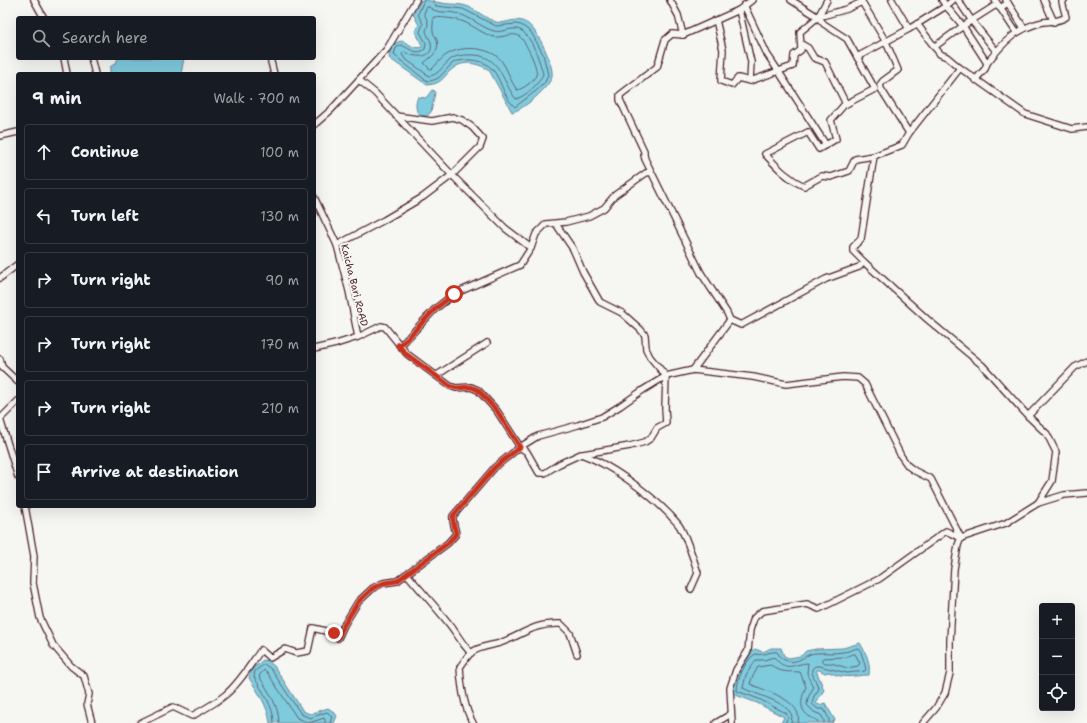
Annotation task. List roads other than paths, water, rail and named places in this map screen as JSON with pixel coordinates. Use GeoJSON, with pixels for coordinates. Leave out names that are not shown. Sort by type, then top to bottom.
{"type":"FeatureCollection","features":[{"type":"Feature","properties":{"kind":"street"},"geometry":{"type":"LineString","coordinates":[[34,0],[43,16]]}},
{"type":"Feature","properties":{"kind":"street"},"geometry":{"type":"LineString","coordinates":[[316,123],[331,110],[387,49],[416,0]]}},
{"type":"Feature","properties":{"kind":"street"},"geometry":{"type":"LineString","coordinates":[[670,0],[678,15],[683,35]]}},
{"type":"Feature","properties":{"kind":"street"},"geometry":{"type":"LineString","coordinates":[[750,0],[739,10],[683,35],[672,34],[665,40],[657,67],[620,95],[620,100],[644,152],[645,159],[701,273],[730,320],[741,324],[826,279],[859,267],[864,262]]}},
{"type":"Feature","properties":{"kind":"street"},"geometry":{"type":"LineString","coordinates":[[791,0],[818,17],[824,24],[847,40],[908,133]]}},
{"type":"Feature","properties":{"kind":"street"},"geometry":{"type":"LineString","coordinates":[[716,20],[723,50],[721,81],[732,85],[738,78],[750,81],[793,66],[794,55],[801,50],[800,32],[818,17],[827,0]]}},
{"type":"Feature","properties":{"kind":"street"},"geometry":{"type":"LineString","coordinates":[[892,0],[909,29]]}},
{"type":"Feature","properties":{"kind":"street"},"geometry":{"type":"LineString","coordinates":[[942,0],[963,26],[987,63]]}},
{"type":"Feature","properties":{"kind":"street"},"geometry":{"type":"LineString","coordinates":[[857,57],[909,29],[953,0]]}},
{"type":"Feature","properties":{"kind":"street"},"geometry":{"type":"LineString","coordinates":[[958,0],[972,21],[996,51]]}},
{"type":"Feature","properties":{"kind":"street"},"geometry":{"type":"LineString","coordinates":[[995,0],[1016,32]]}},
{"type":"Feature","properties":{"kind":"street"},"geometry":{"type":"LineString","coordinates":[[1044,0],[1054,22]]}},
{"type":"Feature","properties":{"kind":"street"},"geometry":{"type":"LineString","coordinates":[[975,80],[986,69],[987,63],[996,51],[1016,32],[1043,22],[1060,21],[1066,17],[1062,2],[1064,0]]}},
{"type":"Feature","properties":{"kind":"street"},"geometry":{"type":"LineString","coordinates":[[818,17],[847,9],[854,3],[862,2],[886,42],[898,70],[883,81],[878,89],[846,104],[831,120],[836,139],[818,149],[808,132],[765,154],[791,180],[804,186],[822,176],[831,177],[849,171],[855,159],[874,156],[902,145],[908,133],[960,68]]}},
{"type":"Feature","properties":{"kind":"street"},"geometry":{"type":"LineString","coordinates":[[1000,8],[1007,2],[1024,28]]}},
{"type":"Feature","properties":{"kind":"street"},"geometry":{"type":"LineString","coordinates":[[744,5],[766,54],[826,145]]}},
{"type":"Feature","properties":{"kind":"street"},"geometry":{"type":"LineString","coordinates":[[934,47],[996,5],[1000,8]]}},
{"type":"Feature","properties":{"kind":"street"},"geometry":{"type":"LineString","coordinates":[[739,10],[751,62],[750,81]]}},
{"type":"Feature","properties":{"kind":"street"},"geometry":{"type":"LineString","coordinates":[[917,24],[940,54],[947,57],[975,80],[1025,114],[1072,129],[1087,127]]}},
{"type":"Feature","properties":{"kind":"street"},"geometry":{"type":"LineString","coordinates":[[801,44],[808,48],[814,58],[825,62],[846,104]]}},
{"type":"Feature","properties":{"kind":"street"},"geometry":{"type":"LineString","coordinates":[[64,60],[67,72]]}},
{"type":"Feature","properties":{"kind":"street"},"geometry":{"type":"LineString","coordinates":[[92,60],[94,72]]}},
{"type":"Feature","properties":{"kind":"street"},"geometry":{"type":"LineString","coordinates":[[270,60],[274,72]]}},
{"type":"Feature","properties":{"kind":"street"},"geometry":{"type":"LineString","coordinates":[[359,80],[375,93],[452,175],[505,228],[531,248]]}},
{"type":"Feature","properties":{"kind":"street"},"geometry":{"type":"LineString","coordinates":[[336,245],[384,220],[423,197],[452,175],[480,147],[483,139],[472,127],[462,120],[453,117],[432,121],[396,116]]}},
{"type":"Feature","properties":{"kind":"street"},"geometry":{"type":"LineString","coordinates":[[0,136],[16,132]]}},
{"type":"Feature","properties":{"kind":"street"},"geometry":{"type":"LineString","coordinates":[[874,156],[862,239],[853,247],[853,251],[927,319],[982,365],[1028,416],[1047,434],[1056,452],[1052,481],[1038,503]]}},
{"type":"Feature","properties":{"kind":"street"},"geometry":{"type":"LineString","coordinates":[[398,345],[404,342],[435,309],[454,294],[520,265],[531,248],[536,234],[546,224],[556,224],[589,216],[604,208],[615,194],[646,173],[651,172]]}},
{"type":"Feature","properties":{"kind":"street","name":"Kaicha Bari RoAD"},"geometry":{"type":"LineString","coordinates":[[316,200],[336,245],[349,291],[358,337],[316,349]]}},
{"type":"Feature","properties":{"kind":"street"},"geometry":{"type":"LineString","coordinates":[[358,337],[381,326],[385,327],[389,330],[398,345],[406,354],[437,375],[450,386],[456,388],[471,387],[478,390],[497,411],[520,447],[527,452],[538,474],[545,473],[559,464],[581,454],[645,442],[651,438],[657,428],[666,423],[666,376],[650,357],[646,349],[645,335],[640,329],[622,313],[600,302],[573,249],[556,224]]}},
{"type":"Feature","properties":{"kind":"street"},"geometry":{"type":"LineString","coordinates":[[0,278],[16,266]]}},
{"type":"Feature","properties":{"kind":"street"},"geometry":{"type":"LineString","coordinates":[[693,370],[730,320]]}},
{"type":"Feature","properties":{"kind":"street"},"geometry":{"type":"LineString","coordinates":[[437,375],[487,343]]}},
{"type":"Feature","properties":{"kind":"street"},"geometry":{"type":"LineString","coordinates":[[0,359],[2,367],[16,380]]}},
{"type":"Feature","properties":{"kind":"street"},"geometry":{"type":"LineString","coordinates":[[1028,416],[1075,367],[1087,361]]}},
{"type":"Feature","properties":{"kind":"street"},"geometry":{"type":"LineString","coordinates":[[140,723],[173,707],[192,716],[202,711],[225,696],[261,650],[270,658],[285,649],[296,653],[308,651],[313,628],[334,633],[338,638],[358,602],[373,588],[384,583],[397,581],[448,543],[456,534],[452,521],[453,516],[495,467],[520,447],[538,436],[578,426],[602,417],[666,376],[693,370],[753,377],[786,384],[843,377],[858,378],[865,384],[901,456],[908,466],[932,479],[962,538]]}},
{"type":"Feature","properties":{"kind":"street"},"geometry":{"type":"LineString","coordinates":[[16,403],[0,419],[16,471]]}},
{"type":"Feature","properties":{"kind":"street"},"geometry":{"type":"LineString","coordinates":[[581,454],[594,459],[620,474],[660,505],[680,526],[698,573],[691,589]]}},
{"type":"Feature","properties":{"kind":"street"},"geometry":{"type":"LineString","coordinates":[[923,723],[946,693],[950,673],[950,641],[954,569],[958,544],[962,538],[1006,522],[1038,503],[1064,495],[1087,493]]}},
{"type":"Feature","properties":{"kind":"street"},"geometry":{"type":"LineString","coordinates":[[25,508],[34,556],[33,582],[40,618],[53,645],[71,666],[84,676],[89,694],[87,704],[92,723]]}},
{"type":"Feature","properties":{"kind":"street"},"geometry":{"type":"LineString","coordinates":[[732,723],[730,688],[736,670],[748,651],[750,630],[754,618],[762,611],[806,604],[819,609],[878,579],[946,531],[962,538]]}},
{"type":"Feature","properties":{"kind":"street"},"geometry":{"type":"LineString","coordinates":[[407,574],[440,612],[462,644],[471,653]]}},
{"type":"Feature","properties":{"kind":"street"},"geometry":{"type":"LineString","coordinates":[[473,723],[470,718],[461,686],[460,667],[471,653],[478,649],[500,643],[531,628],[548,623],[561,624],[570,633],[577,654]]}},
{"type":"Feature","properties":{"kind":"street"},"geometry":{"type":"LineString","coordinates":[[716,723],[731,714]]}},
{"type":"Feature","properties":{"kind":"water"},"geometry":{"type":"Polygon","coordinates":[[[421,0],[465,6],[489,19],[500,23],[519,20],[528,24],[541,41],[548,57],[552,71],[550,81],[529,103],[512,112],[489,70],[481,66],[468,63],[459,65],[437,83],[427,85],[389,58],[392,47],[400,41],[417,48],[422,47],[415,31],[419,25],[413,14],[421,0]]]}},
{"type":"Feature","properties":{"kind":"water"},"geometry":{"type":"Polygon","coordinates":[[[117,60],[184,60],[181,72],[110,72],[110,67],[116,63],[117,60]]]}},
{"type":"Feature","properties":{"kind":"water"},"geometry":{"type":"Polygon","coordinates":[[[432,90],[435,91],[435,93],[431,112],[427,116],[420,116],[416,107],[418,97],[426,98],[432,90]]]}},
{"type":"Feature","properties":{"kind":"water"},"geometry":{"type":"Polygon","coordinates":[[[860,643],[868,658],[869,675],[839,676],[829,672],[825,673],[816,670],[824,690],[816,703],[819,705],[825,703],[835,720],[832,723],[781,723],[784,717],[757,703],[733,694],[733,685],[737,673],[746,658],[755,649],[763,652],[771,648],[781,648],[784,656],[789,658],[801,656],[806,651],[843,648],[860,643]]]}},
{"type":"Feature","properties":{"kind":"water"},"geometry":{"type":"Polygon","coordinates":[[[263,660],[268,661],[274,666],[303,711],[310,714],[328,708],[337,716],[334,723],[270,723],[265,705],[249,678],[252,669],[263,660]]]}}]}
